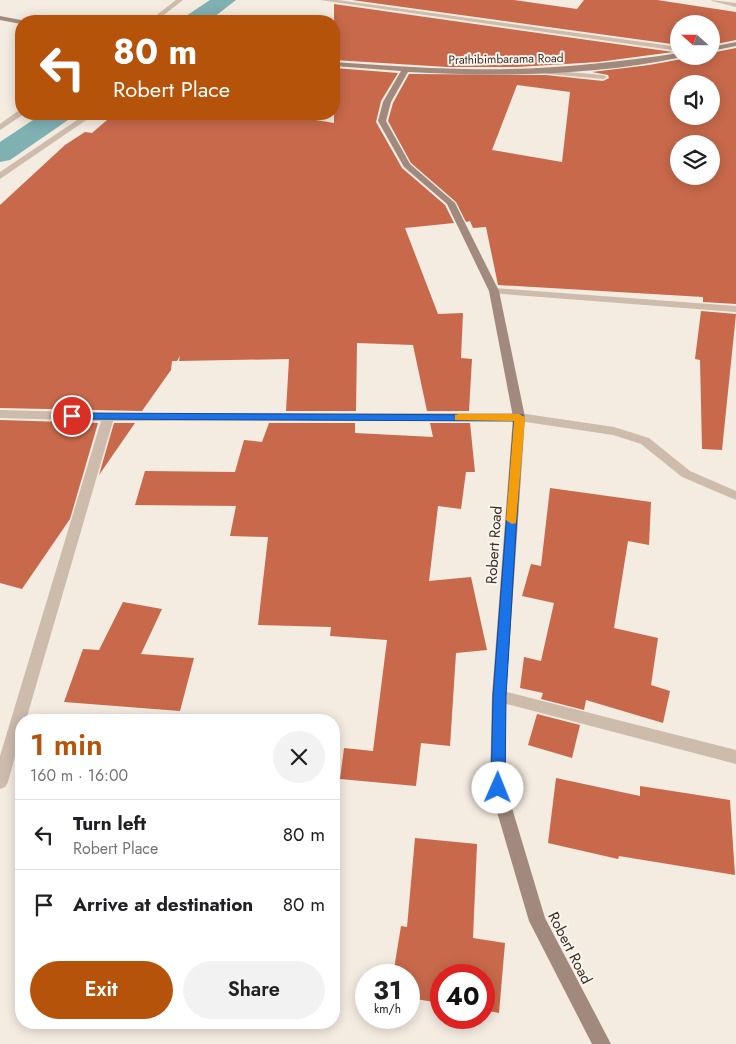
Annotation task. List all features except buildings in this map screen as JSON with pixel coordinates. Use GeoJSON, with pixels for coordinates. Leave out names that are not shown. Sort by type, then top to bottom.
{"type":"FeatureCollection","features":[{"type":"Feature","properties":{"kind":"street"},"geometry":{"type":"LineString","coordinates":[[160,15],[180,0]]}},
{"type":"Feature","properties":{"kind":"street"},"geometry":{"type":"LineString","coordinates":[[323,0],[670,48]]}},
{"type":"Feature","properties":{"kind":"street"},"geometry":{"type":"LineString","coordinates":[[714,0],[736,5]]}},
{"type":"Feature","properties":{"kind":"street"},"geometry":{"type":"LineString","coordinates":[[0,18],[15,21]]}},
{"type":"Feature","properties":{"kind":"street"},"geometry":{"type":"LineString","coordinates":[[720,47],[736,44]]}},
{"type":"Feature","properties":{"kind":"street","name":"Prathibimbarama Road"},"geometry":{"type":"LineString","coordinates":[[340,65],[405,71],[548,72],[635,63],[670,57]]}},
{"type":"Feature","properties":{"kind":"street","name":"Robert Road"},"geometry":{"type":"LineString","coordinates":[[405,71],[387,102],[382,121],[407,165],[451,203],[494,291],[519,417],[499,696],[498,788],[537,921],[602,1044]]}},
{"type":"Feature","properties":{"kind":"street"},"geometry":{"type":"LineString","coordinates":[[548,72],[603,77]]}},
{"type":"Feature","properties":{"kind":"street"},"geometry":{"type":"LineString","coordinates":[[0,128],[15,117]]}},
{"type":"Feature","properties":{"kind":"street"},"geometry":{"type":"LineString","coordinates":[[0,176],[82,120]]}},
{"type":"Feature","properties":{"kind":"street"},"geometry":{"type":"LineString","coordinates":[[494,291],[736,309]]}},
{"type":"Feature","properties":{"kind":"street"},"geometry":{"type":"LineString","coordinates":[[0,414],[108,417],[519,417],[614,431],[645,441],[686,474],[736,496]]}},
{"type":"Feature","properties":{"kind":"street"},"geometry":{"type":"LineString","coordinates":[[20,714],[108,417]]}},
{"type":"Feature","properties":{"kind":"street"},"geometry":{"type":"LineString","coordinates":[[499,696],[736,757]]}},
{"type":"Feature","properties":{"kind":"street"},"geometry":{"type":"LineString","coordinates":[[0,782],[15,731]]}},
{"type":"Feature","properties":{"kind":"waterway"},"geometry":{"type":"LineString","coordinates":[[203,15],[225,0]]}},
{"type":"Feature","properties":{"kind":"waterway"},"geometry":{"type":"LineString","coordinates":[[0,154],[50,120]]}},
{"type":"Feature","properties":{"kind":"slow traffic"},"geometry":{"type":"LineString","coordinates":[[459,417],[519,417],[512,520]]}},
{"type":"Feature","properties":{"kind":"route"},"geometry":{"type":"LineString","coordinates":[[72,416],[519,417],[499,696],[498,788]]}}]}
